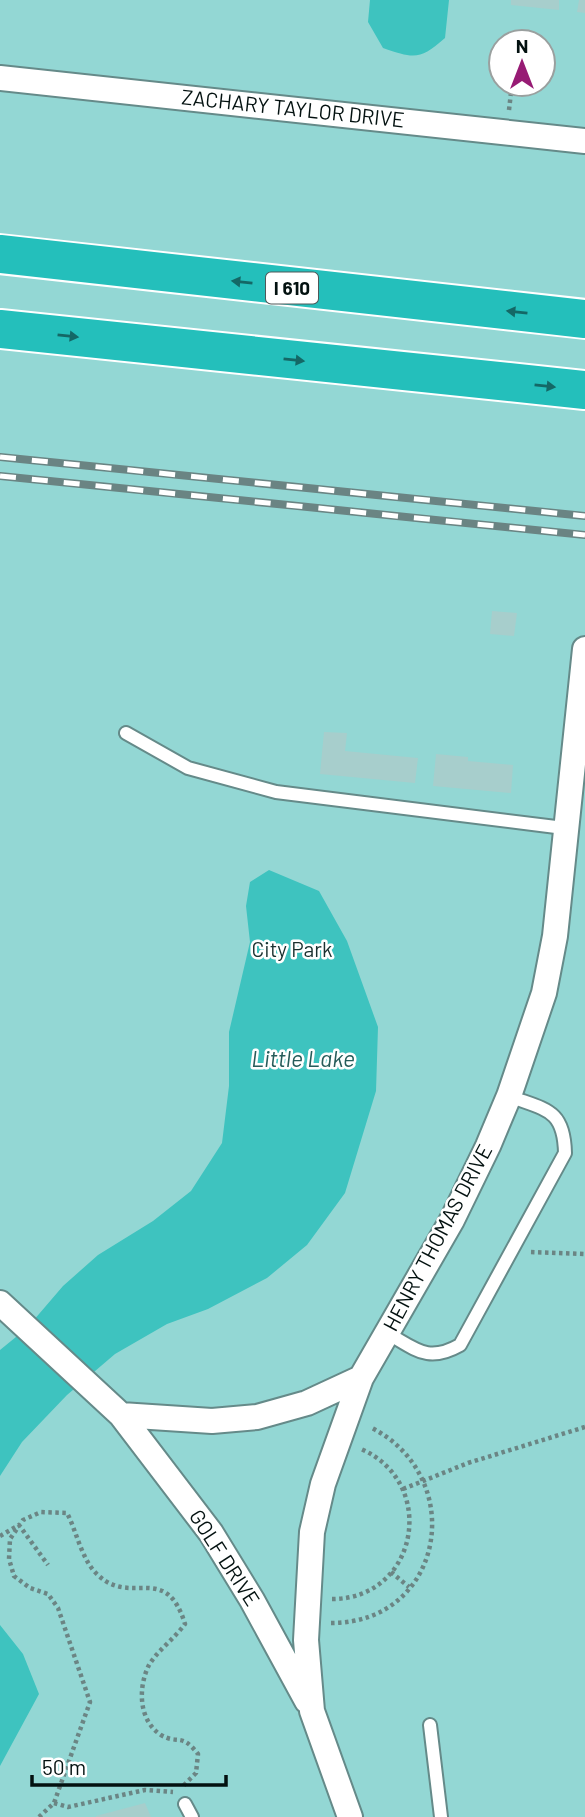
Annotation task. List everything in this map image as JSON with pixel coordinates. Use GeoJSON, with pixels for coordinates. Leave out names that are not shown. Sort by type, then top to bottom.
{"type":"FeatureCollection","features":[{"type":"Feature","properties":{"kind":"highway","name":"I 610"},"geometry":{"type":"LineString","coordinates":[[0,254],[585,319]]}},
{"type":"Feature","properties":{"kind":"highway"},"geometry":{"type":"LineString","coordinates":[[0,329],[585,390]]}},
{"type":"Feature","properties":{"kind":"street","name":"ZACHARY TAYLOR DRIVE"},"geometry":{"type":"LineString","coordinates":[[0,78],[585,141]]}},
{"type":"Feature","properties":{"kind":"street","name":"HENRY THOMAS DRIVE"},"geometry":{"type":"LineString","coordinates":[[350,1817],[312,1711],[307,1611],[312,1532],[323,1484],[361,1378],[452,1220],[509,1096],[544,993],[572,819],[585,649]]}},
{"type":"Feature","properties":{"kind":"street","name":"GOLF DRIVE"},"geometry":{"type":"LineString","coordinates":[[0,1303],[99,1398],[121,1415],[211,1533],[252,1600],[312,1711]]}},
{"type":"Feature","properties":{"kind":"street"},"geometry":{"type":"LineString","coordinates":[[121,1415],[212,1421],[257,1417],[307,1403],[361,1378]]}},
{"type":"Feature","properties":{"kind":"lane"},"geometry":{"type":"LineString","coordinates":[[126,733],[188,768],[276,792],[572,819]]}},
{"type":"Feature","properties":{"kind":"lane"},"geometry":{"type":"LineString","coordinates":[[387,1333],[419,1351],[441,1355],[460,1345],[565,1153],[565,1130],[559,1120],[544,1110],[509,1096]]}},
{"type":"Feature","properties":{"kind":"lane"},"geometry":{"type":"LineString","coordinates":[[430,1725],[439,1817]]}},
{"type":"Feature","properties":{"kind":"lane"},"geometry":{"type":"LineString","coordinates":[[185,1804],[192,1817]]}},
{"type":"Feature","properties":{"kind":"path"},"geometry":{"type":"LineString","coordinates":[[513,1251],[585,1254]]}},
{"type":"Feature","properties":{"kind":"path"},"geometry":{"type":"LineString","coordinates":[[403,1489],[424,1479],[585,1427]]}},
{"type":"Feature","properties":{"kind":"path"},"geometry":{"type":"LineString","coordinates":[[307,1611],[343,1623],[368,1617],[391,1604],[409,1587],[428,1556],[433,1531],[432,1505],[424,1479],[399,1445],[342,1428]]}},
{"type":"Feature","properties":{"kind":"path"},"geometry":{"type":"LineString","coordinates":[[307,1611],[353,1596],[377,1584],[391,1572],[405,1548],[410,1529],[408,1503],[403,1489],[379,1460],[342,1428]]}},
{"type":"Feature","properties":{"kind":"path"},"geometry":{"type":"LineString","coordinates":[[39,1817],[54,1802],[90,1702],[58,1608],[48,1594],[30,1588],[14,1576],[9,1559],[10,1539],[19,1525],[23,1520],[41,1512],[66,1513],[98,1576],[117,1587],[159,1589],[179,1603],[185,1624],[150,1664],[141,1692],[144,1713],[161,1735],[188,1741],[198,1754],[196,1773],[187,1784],[170,1793],[145,1790],[68,1807],[54,1802]]}},
{"type":"Feature","properties":{"kind":"path"},"geometry":{"type":"LineString","coordinates":[[0,1536],[19,1525]]}},
{"type":"Feature","properties":{"kind":"path"},"geometry":{"type":"LineString","coordinates":[[19,1525],[48,1565]]}},
{"type":"Feature","properties":{"kind":"path"},"geometry":{"type":"LineString","coordinates":[[391,1572],[409,1587]]}},
{"type":"Feature","properties":{"kind":"green space","name":"City Park"},"geometry":{"type":"Polygon","coordinates":[[[0,0],[585,0],[585,1817],[0,1817],[0,0]]]}},
{"type":"Feature","properties":{"kind":"water"},"geometry":{"type":"Polygon","coordinates":[[[370,0],[449,0],[445,38],[423,54],[417,55],[383,48],[368,22],[370,0]]]}},
{"type":"Feature","properties":{"kind":"water","name":"Little Lake"},"geometry":{"type":"Polygon","coordinates":[[[269,870],[319,891],[347,941],[378,1027],[376,1091],[345,1193],[307,1245],[267,1278],[208,1309],[167,1324],[115,1354],[67,1395],[22,1442],[0,1476],[0,1350],[27,1328],[63,1286],[98,1255],[153,1221],[191,1191],[222,1143],[229,1086],[229,1032],[250,942],[246,906],[250,882],[269,870]]]}},
{"type":"Feature","properties":{"kind":"water"},"geometry":{"type":"Polygon","coordinates":[[[0,1625],[23,1654],[39,1694],[0,1766],[0,1625]]]}},
{"type":"Feature","properties":{"kind":"building"},"geometry":{"type":"Polygon","coordinates":[[[511,0],[559,0],[559,10],[511,5],[511,0]]]}},
{"type":"Feature","properties":{"kind":"building"},"geometry":{"type":"Polygon","coordinates":[[[579,0],[585,0],[585,13],[577,12],[579,0]]]}},
{"type":"Feature","properties":{"kind":"building"},"geometry":{"type":"Polygon","coordinates":[[[492,611],[517,613],[514,636],[490,634],[492,611]]]}},
{"type":"Feature","properties":{"kind":"building"},"geometry":{"type":"Polygon","coordinates":[[[324,732],[347,733],[345,751],[418,758],[415,783],[320,774],[324,732]]]}},
{"type":"Feature","properties":{"kind":"building"},"geometry":{"type":"Polygon","coordinates":[[[436,754],[468,757],[468,761],[513,765],[511,793],[433,786],[436,754]]]}},
{"type":"Feature","properties":{"kind":"building"},"geometry":{"type":"Polygon","coordinates":[[[145,1803],[151,1817],[96,1817],[96,1816],[145,1803]]]}},
{"type":"Feature","properties":{"kind":"railway"},"geometry":{"type":"LineString","coordinates":[[0,457],[585,516]]}},
{"type":"Feature","properties":{"kind":"railway"},"geometry":{"type":"LineString","coordinates":[[0,476],[585,535]]}}]}
